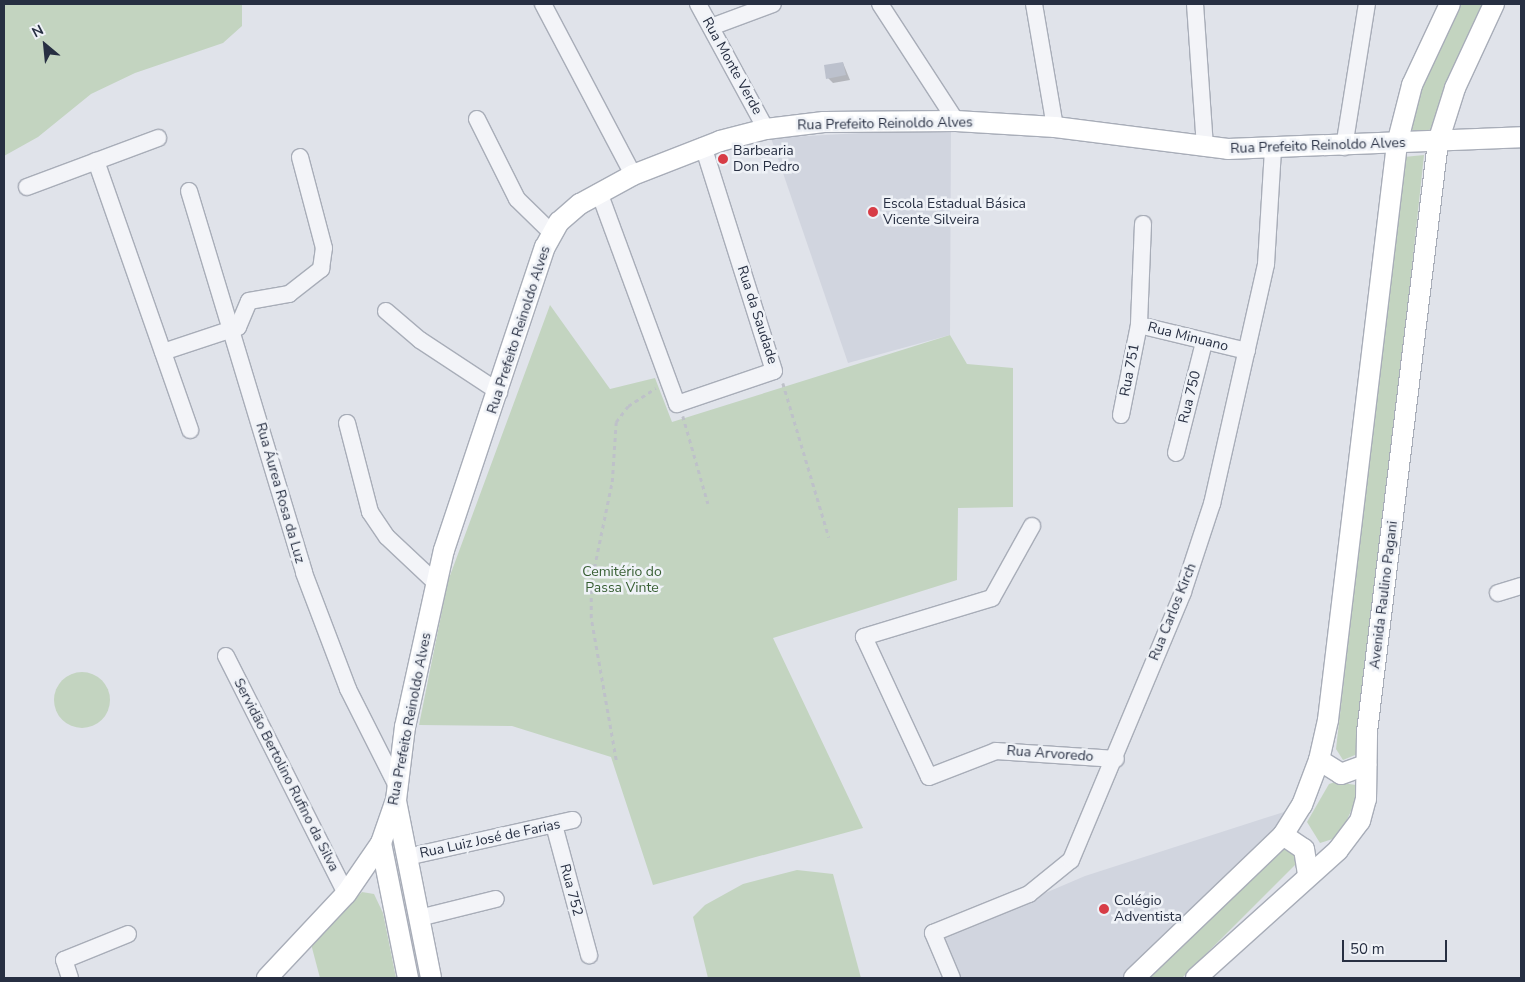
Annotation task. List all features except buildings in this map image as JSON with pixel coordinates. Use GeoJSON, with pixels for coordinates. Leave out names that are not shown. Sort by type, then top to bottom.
{"type":"FeatureCollection","features":[{"type":"Feature","properties":{"kind":"main road"},"geometry":{"type":"LineString","coordinates":[[1134,978],[1283,835],[1302,805],[1319,760],[1330,710],[1397,144],[1412,85],[1450,4]]}},
{"type":"Feature","properties":{"kind":"main road","name":"Avenida Raulino Pagani"},"geometry":{"type":"LineString","coordinates":[[1196,978],[1308,875],[1338,850],[1360,820],[1438,142],[1456,88],[1494,4]]}},
{"type":"Feature","properties":{"kind":"main road","name":"Rua Prefeito Reinoldo Alves"},"geometry":{"type":"LineString","coordinates":[[381,844],[397,793],[436,583],[552,233],[569,213],[599,192],[633,175],[703,146],[766,129],[824,122],[956,121],[1055,127],[1205,148],[1273,150],[1521,137]]}},
{"type":"Feature","properties":{"kind":"main road"},"geometry":{"type":"LineString","coordinates":[[1319,760],[1341,774],[1366,765]]}},
{"type":"Feature","properties":{"kind":"main road"},"geometry":{"type":"LineString","coordinates":[[397,793],[431,978]]}},
{"type":"Feature","properties":{"kind":"main road"},"geometry":{"type":"LineString","coordinates":[[1283,835],[1304,849],[1308,875]]}},
{"type":"Feature","properties":{"kind":"main road"},"geometry":{"type":"LineString","coordinates":[[381,844],[409,864]]}},
{"type":"Feature","properties":{"kind":"main road"},"geometry":{"type":"LineString","coordinates":[[268,978],[346,894],[381,844]]}},
{"type":"Feature","properties":{"kind":"main road"},"geometry":{"type":"LineString","coordinates":[[381,844],[408,978]]}},
{"type":"Feature","properties":{"kind":"street"},"geometry":{"type":"LineString","coordinates":[[542,4],[633,175]]}},
{"type":"Feature","properties":{"kind":"street","name":"Rua Monte Verde"},"geometry":{"type":"LineString","coordinates":[[698,4],[766,129]]}},
{"type":"Feature","properties":{"kind":"street"},"geometry":{"type":"LineString","coordinates":[[711,27],[773,4]]}},
{"type":"Feature","properties":{"kind":"street"},"geometry":{"type":"LineString","coordinates":[[880,4],[956,121]]}},
{"type":"Feature","properties":{"kind":"street"},"geometry":{"type":"LineString","coordinates":[[1034,4],[1055,127]]}},
{"type":"Feature","properties":{"kind":"street"},"geometry":{"type":"LineString","coordinates":[[1195,4],[1205,148]]}},
{"type":"Feature","properties":{"kind":"street"},"geometry":{"type":"LineString","coordinates":[[1344,147],[1367,4]]}},
{"type":"Feature","properties":{"kind":"street"},"geometry":{"type":"LineString","coordinates":[[477,120],[517,199],[552,233]]}},
{"type":"Feature","properties":{"kind":"street"},"geometry":{"type":"LineString","coordinates":[[28,187],[158,138]]}},
{"type":"Feature","properties":{"kind":"street","name":"Rua da Saudade"},"geometry":{"type":"LineString","coordinates":[[678,404],[774,371],[703,146]]}},
{"type":"Feature","properties":{"kind":"street","name":"Rua Carlos Kirch"},"geometry":{"type":"LineString","coordinates":[[952,978],[933,933],[1029,894],[1060,873],[1086,832],[1200,543],[1247,351],[1270,237],[1273,150]]}},
{"type":"Feature","properties":{"kind":"street"},"geometry":{"type":"LineString","coordinates":[[163,352],[232,330],[241,323],[249,301],[289,294],[321,269],[324,248],[300,157]]}},
{"type":"Feature","properties":{"kind":"street"},"geometry":{"type":"LineString","coordinates":[[96,161],[190,430]]}},
{"type":"Feature","properties":{"kind":"street","name":"Rua Áurea Rosa da Luz"},"geometry":{"type":"LineString","coordinates":[[189,191],[304,573],[348,689],[397,793]]}},
{"type":"Feature","properties":{"kind":"street"},"geometry":{"type":"LineString","coordinates":[[599,192],[669,386],[678,404]]}},
{"type":"Feature","properties":{"kind":"street","name":"Rua Minuano"},"geometry":{"type":"LineString","coordinates":[[1143,224],[1139,325],[1247,351]]}},
{"type":"Feature","properties":{"kind":"street"},"geometry":{"type":"LineString","coordinates":[[386,311],[420,340],[499,392]]}},
{"type":"Feature","properties":{"kind":"street","name":"Rua 751"},"geometry":{"type":"LineString","coordinates":[[1121,415],[1139,325]]}},
{"type":"Feature","properties":{"kind":"street","name":"Rua 750"},"geometry":{"type":"LineString","coordinates":[[1176,453],[1204,342]]}},
{"type":"Feature","properties":{"kind":"street"},"geometry":{"type":"LineString","coordinates":[[346,423],[370,512],[386,537],[436,583]]}},
{"type":"Feature","properties":{"kind":"street","name":"Rua Arvoredo"},"geometry":{"type":"LineString","coordinates":[[1032,526],[992,598],[864,637],[929,777],[996,751],[1116,759]]}},
{"type":"Feature","properties":{"kind":"street"},"geometry":{"type":"LineString","coordinates":[[1498,593],[1521,586]]}},
{"type":"Feature","properties":{"kind":"street","name":"Servidão Bertolino Rufino da Silva"},"geometry":{"type":"LineString","coordinates":[[226,656],[346,894]]}},
{"type":"Feature","properties":{"kind":"street","name":"Rua Luiz José de Farias"},"geometry":{"type":"LineString","coordinates":[[409,864],[573,820]]}},
{"type":"Feature","properties":{"kind":"street","name":"Rua 752"},"geometry":{"type":"LineString","coordinates":[[554,825],[589,955]]}},
{"type":"Feature","properties":{"kind":"street"},"geometry":{"type":"LineString","coordinates":[[419,918],[496,899]]}},
{"type":"Feature","properties":{"kind":"street"},"geometry":{"type":"LineString","coordinates":[[70,978],[64,960],[128,934]]}},
{"type":"Feature","properties":{"kind":"path"},"geometry":{"type":"LineString","coordinates":[[774,371],[784,384],[829,537]]}},
{"type":"Feature","properties":{"kind":"path"},"geometry":{"type":"LineString","coordinates":[[616,760],[591,618],[591,584],[612,482],[616,422],[642,394],[669,386]]}},
{"type":"Feature","properties":{"kind":"path"},"geometry":{"type":"LineString","coordinates":[[678,404],[708,504]]}},
{"type":"Feature","properties":{"kind":"shaded area","name":"Escola Estadual Básica Vicente Silveira"},"geometry":{"type":"Polygon","coordinates":[[[951,128],[950,335],[848,363],[771,138],[951,128]]]}},
{"type":"Feature","properties":{"kind":"shaded area","name":"Colégio Adventista"},"geometry":{"type":"Polygon","coordinates":[[[1293,809],[1286,822],[1125,978],[959,978],[942,937],[1085,876],[1293,809]]]}},
{"type":"Feature","properties":{"kind":"green space"},"geometry":{"type":"Polygon","coordinates":[[[4,4],[242,4],[242,26],[223,43],[135,73],[91,94],[38,137],[4,156],[4,4]]]}},
{"type":"Feature","properties":{"kind":"green space"},"geometry":{"type":"Polygon","coordinates":[[[1457,4],[1486,4],[1432,129],[1416,133],[1409,127],[1413,97],[1457,4]]]}},
{"type":"Feature","properties":{"kind":"green space"},"geometry":{"type":"Polygon","coordinates":[[[1424,155],[1360,753],[1343,760],[1336,749],[1404,157],[1424,155]]]}},
{"type":"Feature","properties":{"kind":"green space","name":"Cemitério do Passa Vinte"},"geometry":{"type":"Polygon","coordinates":[[[550,305],[610,389],[655,378],[672,422],[950,335],[967,364],[1013,368],[1013,507],[958,508],[957,580],[773,638],[863,828],[653,885],[611,757],[512,726],[419,725],[448,581],[550,305]]]}},
{"type":"Feature","properties":{"kind":"green space"},"geometry":{"type":"Polygon","coordinates":[[[82,672],[93,674],[102,680],[108,689],[110,700],[108,711],[102,720],[93,726],[82,728],[71,726],[62,720],[56,711],[54,700],[56,689],[62,680],[71,674],[82,672]]]}},
{"type":"Feature","properties":{"kind":"green space"},"geometry":{"type":"Polygon","coordinates":[[[1335,782],[1356,785],[1357,798],[1339,837],[1320,843],[1307,822],[1329,784],[1335,782]]]}},
{"type":"Feature","properties":{"kind":"green space"},"geometry":{"type":"Polygon","coordinates":[[[1283,847],[1292,847],[1299,861],[1182,978],[1143,978],[1283,847]]]}},
{"type":"Feature","properties":{"kind":"green space"},"geometry":{"type":"Polygon","coordinates":[[[797,870],[833,874],[861,978],[708,978],[693,917],[705,905],[743,884],[797,870]]]}},
{"type":"Feature","properties":{"kind":"green space"},"geometry":{"type":"Polygon","coordinates":[[[362,892],[374,894],[383,913],[396,978],[320,978],[311,944],[362,892]]]}},
{"type":"Feature","properties":{"kind":"place","name":"Barbearia Don Pedro"},"geometry":{"type":"Point","coordinates":[723,159]}},
{"type":"Feature","properties":{"kind":"place","name":"Escola Estadual Básica Vicente Silveira"},"geometry":{"type":"Point","coordinates":[873,212]}},
{"type":"Feature","properties":{"kind":"place","name":"Colégio Adventista"},"geometry":{"type":"Point","coordinates":[1104,909]}}]}
